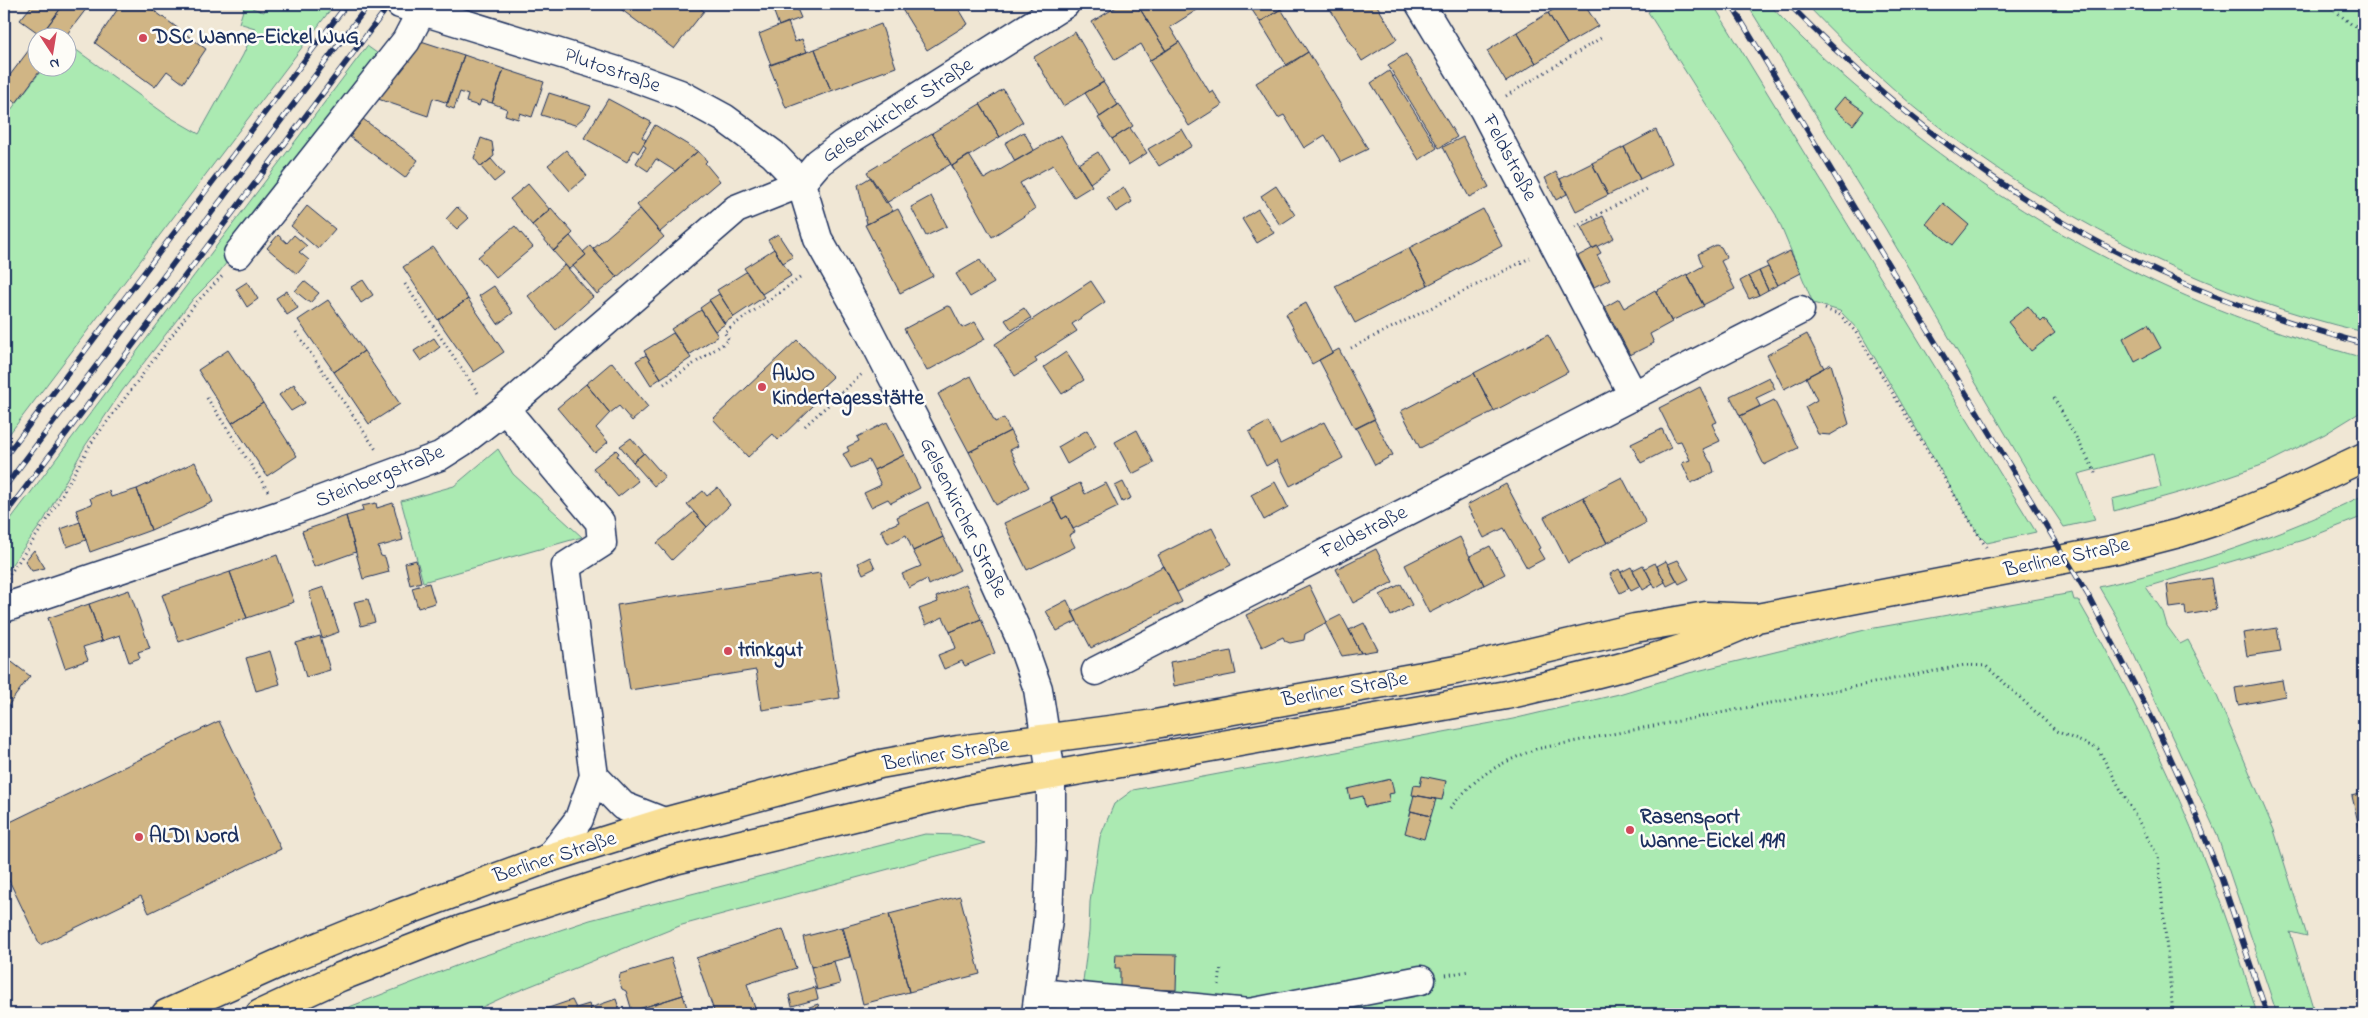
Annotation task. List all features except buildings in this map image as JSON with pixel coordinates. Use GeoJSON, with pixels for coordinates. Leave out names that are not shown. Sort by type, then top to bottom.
{"type":"FeatureCollection","features":[{"type":"Feature","properties":{"kind":"main road","name":"Berliner Straße"},"geometry":{"type":"LineString","coordinates":[[166,1014],[293,957],[393,916],[549,858],[664,822],[880,764],[958,750],[1046,740],[1155,724],[1456,670],[1635,628],[1706,616],[1757,618],[2107,551],[2179,533],[2237,514],[2286,494],[2364,457]]}},
{"type":"Feature","properties":{"kind":"main road","name":"Berliner Straße"},"geometry":{"type":"LineString","coordinates":[[260,1014],[340,978],[463,929],[675,860],[966,790],[1050,774],[1124,764],[1506,694],[1581,678],[1711,639],[1757,618]]}},
{"type":"Feature","properties":{"kind":"street","name":"Gelsenkircher Straße"},"geometry":{"type":"LineString","coordinates":[[1038,1004],[1051,876],[1050,774],[1038,689],[1020,638],[973,534],[882,356],[818,239],[801,183],[818,163],[843,144],[1065,4]]}},
{"type":"Feature","properties":{"kind":"street","name":"Feldstraße"},"geometry":{"type":"LineString","coordinates":[[1420,4],[1484,110],[1633,395]]}},
{"type":"Feature","properties":{"kind":"street","name":"Plutostraße"},"geometry":{"type":"LineString","coordinates":[[427,8],[617,71],[680,94],[724,118],[773,154],[801,183]]}},
{"type":"Feature","properties":{"kind":"street"},"geometry":{"type":"LineString","coordinates":[[238,254],[406,42],[427,8]]}},
{"type":"Feature","properties":{"kind":"street","name":"Steinbergstraße"},"geometry":{"type":"LineString","coordinates":[[7,607],[283,514],[440,456],[499,414],[736,209],[801,183]]}},
{"type":"Feature","properties":{"kind":"street","name":"Feldstraße"},"geometry":{"type":"LineString","coordinates":[[1096,671],[1800,310]]}},
{"type":"Feature","properties":{"kind":"street"},"geometry":{"type":"LineString","coordinates":[[499,414],[600,522],[602,543],[566,566],[594,776],[579,819],[549,858]]}},
{"type":"Feature","properties":{"kind":"street"},"geometry":{"type":"LineString","coordinates":[[594,776],[623,806],[664,822]]}},
{"type":"Feature","properties":{"kind":"street"},"geometry":{"type":"LineString","coordinates":[[1038,1004],[1250,1013],[1421,980]]}},
{"type":"Feature","properties":{"kind":"path"},"geometry":{"type":"LineString","coordinates":[[259,11],[261,4]]}},
{"type":"Feature","properties":{"kind":"path"},"geometry":{"type":"LineString","coordinates":[[2327,4],[2351,24],[2364,29]]}},
{"type":"Feature","properties":{"kind":"path"},"geometry":{"type":"LineString","coordinates":[[1484,110],[1602,38]]}},
{"type":"Feature","properties":{"kind":"path"},"geometry":{"type":"LineString","coordinates":[[1351,348],[1554,242],[1649,188]]}},
{"type":"Feature","properties":{"kind":"path"},"geometry":{"type":"LineString","coordinates":[[7,607],[5,580],[46,522],[92,442],[196,303],[219,281],[238,254]]}},
{"type":"Feature","properties":{"kind":"path"},"geometry":{"type":"LineString","coordinates":[[664,384],[730,340],[724,332],[800,278]]}},
{"type":"Feature","properties":{"kind":"path"},"geometry":{"type":"LineString","coordinates":[[405,284],[499,414]]}},
{"type":"Feature","properties":{"kind":"path"},"geometry":{"type":"LineString","coordinates":[[1800,310],[1813,307],[1828,309],[1849,322],[1986,548]]}},
{"type":"Feature","properties":{"kind":"path"},"geometry":{"type":"LineString","coordinates":[[296,332],[393,474]]}},
{"type":"Feature","properties":{"kind":"path"},"geometry":{"type":"LineString","coordinates":[[805,426],[882,356]]}},
{"type":"Feature","properties":{"kind":"path"},"geometry":{"type":"LineString","coordinates":[[207,398],[283,514]]}},
{"type":"Feature","properties":{"kind":"path"},"geometry":{"type":"LineString","coordinates":[[2054,398],[2096,474]]}},
{"type":"Feature","properties":{"kind":"path"},"geometry":{"type":"LineString","coordinates":[[1450,808],[1470,785],[1494,766],[1536,749],[1965,665],[1986,666],[2056,731],[2098,749],[2158,856],[2173,1014]]}},
{"type":"Feature","properties":{"kind":"path"},"geometry":{"type":"LineString","coordinates":[[1450,974],[1469,971]]}},
{"type":"Feature","properties":{"kind":"green space"},"geometry":{"type":"Polygon","coordinates":[[[245,4],[253,4],[252,8],[264,12],[267,4],[334,5],[4,441],[4,119],[35,78],[78,78],[78,51],[168,116],[199,134],[243,55],[255,28],[239,23],[245,4]]]}},
{"type":"Feature","properties":{"kind":"green space"},"geometry":{"type":"Polygon","coordinates":[[[1661,4],[1713,4],[2036,532],[1987,543],[1978,534],[1859,331],[1840,311],[1813,303],[1776,215],[1648,12],[1661,4]]]}},
{"type":"Feature","properties":{"kind":"green space"},"geometry":{"type":"Polygon","coordinates":[[[1747,4],[1769,4],[1825,60],[1885,111],[1995,192],[2052,228],[2111,260],[2171,289],[2233,315],[2298,338],[2364,358],[2364,410],[2325,434],[2265,464],[2192,489],[2114,511],[2112,499],[2161,487],[2153,454],[2078,474],[2095,520],[2064,527],[2032,479],[1885,228],[1747,4]]]}},
{"type":"Feature","properties":{"kind":"green space"},"geometry":{"type":"Polygon","coordinates":[[[1806,4],[2364,4],[2364,332],[2309,318],[2201,279],[2149,256],[2049,202],[2001,171],[1934,123],[1859,57],[1806,4]]]}},
{"type":"Feature","properties":{"kind":"green space"},"geometry":{"type":"Polygon","coordinates":[[[367,46],[381,56],[218,274],[193,299],[122,391],[85,446],[44,520],[4,575],[4,528],[367,46]]]}},
{"type":"Feature","properties":{"kind":"green space"},"geometry":{"type":"Polygon","coordinates":[[[498,449],[513,474],[582,537],[423,582],[401,501],[454,486],[498,449]]]}},
{"type":"Feature","properties":{"kind":"green space"},"geometry":{"type":"Polygon","coordinates":[[[2364,495],[2364,516],[2303,540],[2146,587],[2163,612],[2167,626],[2180,644],[2188,640],[2214,689],[2274,830],[2307,936],[2290,932],[2315,1014],[2277,1014],[2216,832],[2117,618],[2099,587],[2167,570],[2267,537],[2364,495]]]}},
{"type":"Feature","properties":{"kind":"green space","name":"Rasensport Wanne-Eickel 1919"},"geometry":{"type":"Polygon","coordinates":[[[2072,593],[2074,600],[2078,600],[2106,649],[2132,699],[2180,801],[2222,906],[2257,1014],[1079,1014],[1089,932],[1090,902],[1100,837],[1114,804],[1133,790],[1513,719],[1619,694],[1689,673],[1869,629],[2072,593]]]}},
{"type":"Feature","properties":{"kind":"green space"},"geometry":{"type":"Polygon","coordinates":[[[925,834],[959,835],[985,843],[682,925],[508,995],[467,1014],[331,1014],[471,960],[590,920],[925,834]]]}},
{"type":"Feature","properties":{"kind":"railway"},"geometry":{"type":"LineString","coordinates":[[4,458],[347,4]]}},
{"type":"Feature","properties":{"kind":"railway"},"geometry":{"type":"LineString","coordinates":[[4,488],[369,4]]}},
{"type":"Feature","properties":{"kind":"railway"},"geometry":{"type":"LineString","coordinates":[[4,516],[390,4]]}},
{"type":"Feature","properties":{"kind":"railway"},"geometry":{"type":"LineString","coordinates":[[1731,4],[2088,595],[2154,722],[2188,796],[2222,880],[2267,1014]]}},
{"type":"Feature","properties":{"kind":"railway"},"geometry":{"type":"LineString","coordinates":[[1789,4],[1883,93],[1933,134],[2040,208],[2096,241],[2153,270],[2251,309],[2364,344]]}},
{"type":"Feature","properties":{"kind":"place","name":"DSC Wanne-Eickel WuG"},"geometry":{"type":"Point","coordinates":[143,38]}},
{"type":"Feature","properties":{"kind":"place","name":"AWO Kindertagesstätte"},"geometry":{"type":"Point","coordinates":[762,387]}},
{"type":"Feature","properties":{"kind":"place","name":"trinkgut"},"geometry":{"type":"Point","coordinates":[728,651]}},
{"type":"Feature","properties":{"kind":"place","name":"Rasensport Wanne-Eickel 1919"},"geometry":{"type":"Point","coordinates":[1630,830]}},
{"type":"Feature","properties":{"kind":"place","name":"ALDI Nord"},"geometry":{"type":"Point","coordinates":[139,837]}}]}
